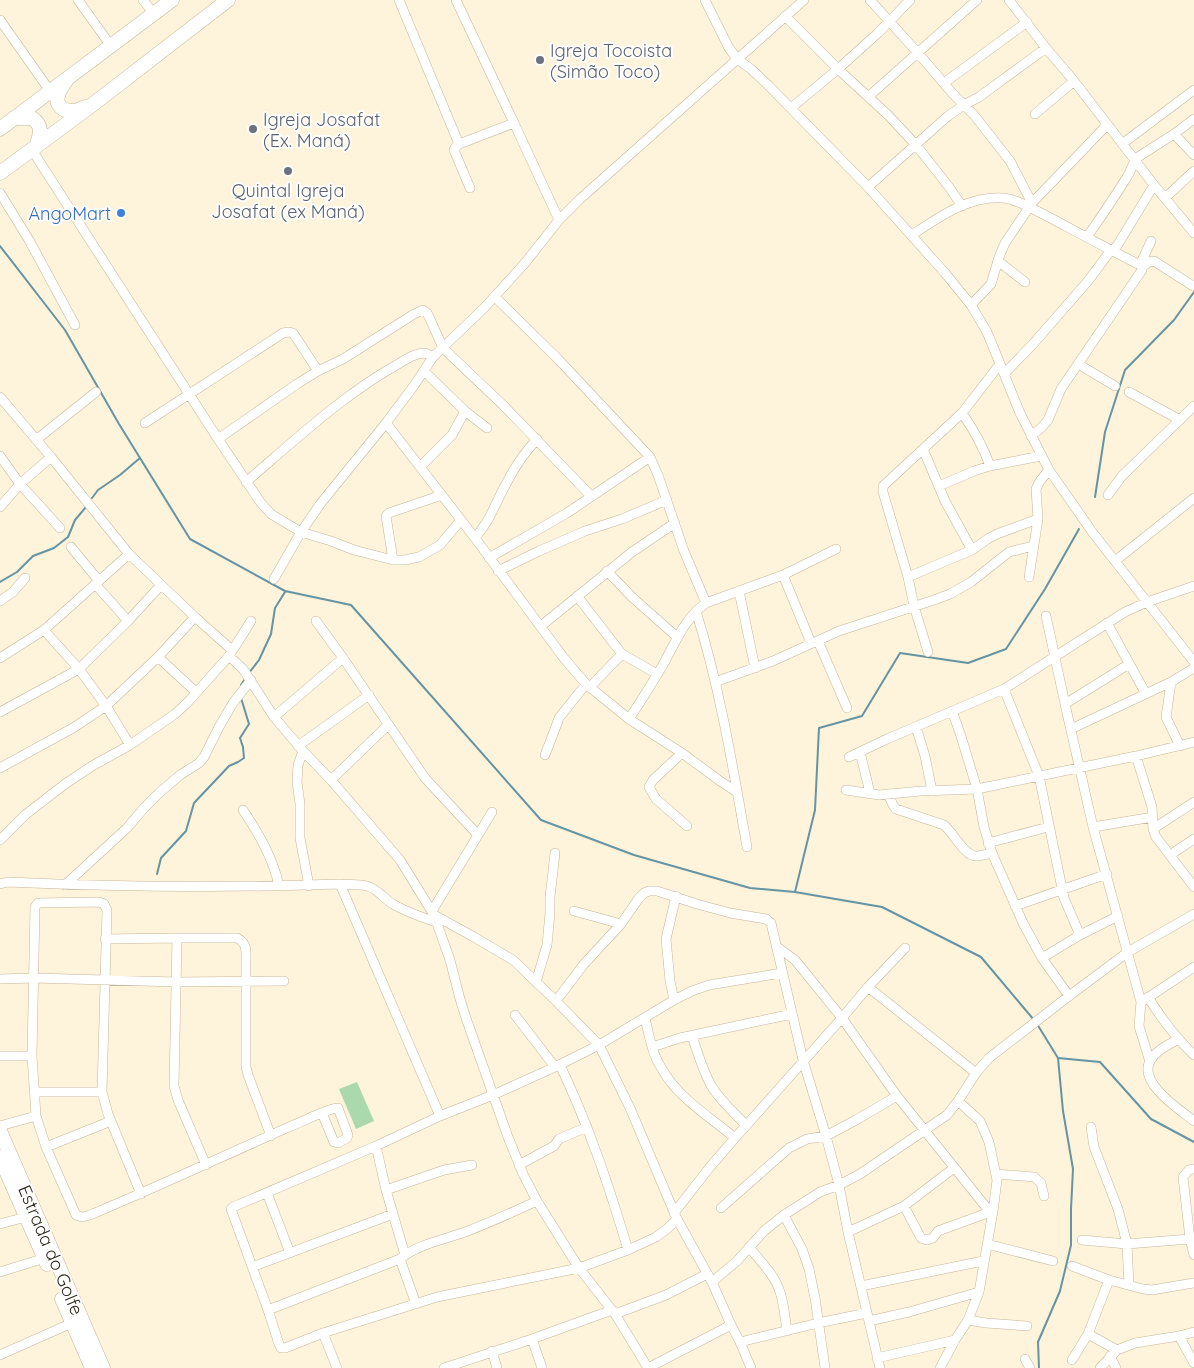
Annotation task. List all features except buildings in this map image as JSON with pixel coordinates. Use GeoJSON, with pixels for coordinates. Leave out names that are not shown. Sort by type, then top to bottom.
{"type":"FeatureCollection","features":[{"type":"Feature","properties":{"kind":"highway"},"geometry":{"type":"LineString","coordinates":[[0,129],[172,0]]}},
{"type":"Feature","properties":{"kind":"highway"},"geometry":{"type":"LineString","coordinates":[[0,173],[92,106],[228,0]]}},
{"type":"Feature","properties":{"kind":"highway"},"geometry":{"type":"LineString","coordinates":[[68,78],[57,97],[60,107],[64,110],[73,111],[92,106]]}},
{"type":"Feature","properties":{"kind":"highway"},"geometry":{"type":"LineString","coordinates":[[14,118],[32,118],[38,123],[40,132],[34,148]]}},
{"type":"Feature","properties":{"kind":"highway","name":"Estrada do Golfe"},"geometry":{"type":"LineString","coordinates":[[0,1132],[103,1368]]}},
{"type":"Feature","properties":{"kind":"highway","name":"Estrada do Golfe"},"geometry":{"type":"LineString","coordinates":[[0,1157],[4,1176],[45,1258],[92,1368]]}},
{"type":"Feature","properties":{"kind":"street"},"geometry":{"type":"LineString","coordinates":[[78,0],[111,46]]}},
{"type":"Feature","properties":{"kind":"street"},"geometry":{"type":"LineString","coordinates":[[143,0],[154,14]]}},
{"type":"Feature","properties":{"kind":"street"},"geometry":{"type":"LineString","coordinates":[[399,0],[459,144]]}},
{"type":"Feature","properties":{"kind":"street"},"geometry":{"type":"LineString","coordinates":[[456,0],[560,220]]}},
{"type":"Feature","properties":{"kind":"street"},"geometry":{"type":"LineString","coordinates":[[705,0],[736,59],[751,69],[768,85],[868,187],[958,288],[987,332],[1020,413],[1049,470],[1093,533],[1194,662]]}},
{"type":"Feature","properties":{"kind":"street"},"geometry":{"type":"LineString","coordinates":[[274,579],[301,532],[329,492],[386,423],[433,357],[495,297],[580,199],[804,0]]}},
{"type":"Feature","properties":{"kind":"street"},"geometry":{"type":"LineString","coordinates":[[870,0],[974,115],[1010,161],[1030,205]]}},
{"type":"Feature","properties":{"kind":"street"},"geometry":{"type":"LineString","coordinates":[[791,108],[838,69],[910,0]]}},
{"type":"Feature","properties":{"kind":"street"},"geometry":{"type":"LineString","coordinates":[[868,97],[977,0]]}},
{"type":"Feature","properties":{"kind":"street"},"geometry":{"type":"LineString","coordinates":[[1008,0],[1194,233]]}},
{"type":"Feature","properties":{"kind":"street"},"geometry":{"type":"LineString","coordinates":[[786,16],[916,145],[962,206]]}},
{"type":"Feature","properties":{"kind":"street"},"geometry":{"type":"LineString","coordinates":[[0,20],[50,91]]}},
{"type":"Feature","properties":{"kind":"street"},"geometry":{"type":"LineString","coordinates":[[944,83],[1027,22]]}},
{"type":"Feature","properties":{"kind":"street"},"geometry":{"type":"LineString","coordinates":[[868,187],[948,116],[979,97],[1046,48]]}},
{"type":"Feature","properties":{"kind":"street"},"geometry":{"type":"LineString","coordinates":[[1035,114],[1074,81]]}},
{"type":"Feature","properties":{"kind":"street"},"geometry":{"type":"LineString","coordinates":[[1122,144],[1194,90]]}},
{"type":"Feature","properties":{"kind":"street"},"geometry":{"type":"LineString","coordinates":[[1087,237],[1112,202],[1135,160],[1141,154],[1194,119]]}},
{"type":"Feature","properties":{"kind":"street"},"geometry":{"type":"LineString","coordinates":[[470,188],[454,150],[455,148],[459,144],[514,124]]}},
{"type":"Feature","properties":{"kind":"street"},"geometry":{"type":"LineString","coordinates":[[970,305],[991,284],[1008,237],[1030,205],[1107,125]]}},
{"type":"Feature","properties":{"kind":"street"},"geometry":{"type":"LineString","coordinates":[[1174,134],[1194,155]]}},
{"type":"Feature","properties":{"kind":"street"},"geometry":{"type":"LineString","coordinates":[[34,148],[218,439],[246,482],[271,514],[301,532],[324,538],[365,554],[393,560],[419,557],[431,551],[440,545],[461,520]]}},
{"type":"Feature","properties":{"kind":"street"},"geometry":{"type":"LineString","coordinates":[[1165,198],[1194,171]]}},
{"type":"Feature","properties":{"kind":"street"},"geometry":{"type":"LineString","coordinates":[[1004,374],[1088,281],[1108,254],[1118,246],[1154,185]]}},
{"type":"Feature","properties":{"kind":"street"},"geometry":{"type":"LineString","coordinates":[[0,194],[29,240],[75,325]]}},
{"type":"Feature","properties":{"kind":"street"},"geometry":{"type":"LineString","coordinates":[[912,236],[930,223],[962,206],[980,200],[1002,198],[1030,205],[1141,266]]}},
{"type":"Feature","properties":{"kind":"street"},"geometry":{"type":"LineString","coordinates":[[1031,436],[1048,420],[1061,388],[1142,270],[1141,266],[1151,241]]}},
{"type":"Feature","properties":{"kind":"street"},"geometry":{"type":"LineString","coordinates":[[998,261],[1025,282]]}},
{"type":"Feature","properties":{"kind":"street"},"geometry":{"type":"LineString","coordinates":[[1141,266],[1154,261],[1193,286]]}},
{"type":"Feature","properties":{"kind":"street"},"geometry":{"type":"LineString","coordinates":[[495,297],[558,359],[650,457],[656,468],[684,551],[706,603]]}},
{"type":"Feature","properties":{"kind":"street"},"geometry":{"type":"LineString","coordinates":[[218,439],[297,384],[343,359],[414,314],[424,310],[443,348],[503,405],[591,496]]}},
{"type":"Feature","properties":{"kind":"street"},"geometry":{"type":"LineString","coordinates":[[145,423],[283,333],[293,334],[318,371]]}},
{"type":"Feature","properties":{"kind":"street"},"geometry":{"type":"LineString","coordinates":[[246,482],[365,384],[415,355],[425,353],[433,357]]}},
{"type":"Feature","properties":{"kind":"street"},"geometry":{"type":"LineString","coordinates":[[928,652],[882,486],[962,413],[1000,364]]}},
{"type":"Feature","properties":{"kind":"street"},"geometry":{"type":"LineString","coordinates":[[1078,364],[1115,386]]}},
{"type":"Feature","properties":{"kind":"street"},"geometry":{"type":"LineString","coordinates":[[424,371],[487,428]]}},
{"type":"Feature","properties":{"kind":"street"},"geometry":{"type":"LineString","coordinates":[[36,440],[96,392]]}},
{"type":"Feature","properties":{"kind":"street"},"geometry":{"type":"LineString","coordinates":[[1129,392],[1180,420]]}},
{"type":"Feature","properties":{"kind":"street"},"geometry":{"type":"LineString","coordinates":[[0,397],[129,554],[231,653],[251,680],[274,717],[300,749],[331,780],[400,860],[434,916],[450,960],[462,1006],[519,1165],[537,1201],[579,1268],[614,1312],[648,1368],[731,1325]]}},
{"type":"Feature","properties":{"kind":"street"},"geometry":{"type":"LineString","coordinates":[[1108,496],[1122,476],[1194,406]]}},
{"type":"Feature","properties":{"kind":"street"},"geometry":{"type":"LineString","coordinates":[[420,467],[452,435],[466,411]]}},
{"type":"Feature","properties":{"kind":"street"},"geometry":{"type":"LineString","coordinates":[[962,413],[984,449],[990,466]]}},
{"type":"Feature","properties":{"kind":"street"},"geometry":{"type":"LineString","coordinates":[[386,423],[475,538],[563,657],[588,686],[629,719],[682,753],[737,792]]}},
{"type":"Feature","properties":{"kind":"street"},"geometry":{"type":"LineString","coordinates":[[475,538],[484,527],[506,484],[537,439]]}},
{"type":"Feature","properties":{"kind":"street"},"geometry":{"type":"LineString","coordinates":[[923,449],[948,508],[972,550]]}},
{"type":"Feature","properties":{"kind":"street"},"geometry":{"type":"LineString","coordinates":[[0,456],[20,484],[60,528]]}},
{"type":"Feature","properties":{"kind":"street"},"geometry":{"type":"LineString","coordinates":[[939,486],[965,474],[990,466],[1041,456]]}},
{"type":"Feature","properties":{"kind":"street"},"geometry":{"type":"LineString","coordinates":[[0,507],[20,484],[51,457]]}},
{"type":"Feature","properties":{"kind":"street"},"geometry":{"type":"LineString","coordinates":[[489,558],[567,513],[650,457]]}},
{"type":"Feature","properties":{"kind":"street"},"geometry":{"type":"LineString","coordinates":[[0,474],[8,468]]}},
{"type":"Feature","properties":{"kind":"street"},"geometry":{"type":"LineString","coordinates":[[1029,577],[1038,519],[1036,489],[1049,470]]}},
{"type":"Feature","properties":{"kind":"street"},"geometry":{"type":"LineString","coordinates":[[393,560],[386,516],[442,495]]}},
{"type":"Feature","properties":{"kind":"street"},"geometry":{"type":"LineString","coordinates":[[1115,561],[1194,498]]}},
{"type":"Feature","properties":{"kind":"street"},"geometry":{"type":"LineString","coordinates":[[498,571],[539,550],[584,531],[622,519],[667,500]]}},
{"type":"Feature","properties":{"kind":"street"},"geometry":{"type":"LineString","coordinates":[[908,577],[972,550],[997,534],[1038,519]]}},
{"type":"Feature","properties":{"kind":"street"},"geometry":{"type":"LineString","coordinates":[[541,626],[607,571],[650,538],[674,523]]}},
{"type":"Feature","properties":{"kind":"street"},"geometry":{"type":"LineString","coordinates":[[715,682],[755,668],[839,631],[934,600],[978,578],[1006,554],[1033,546]]}},
{"type":"Feature","properties":{"kind":"street"},"geometry":{"type":"LineString","coordinates":[[71,547],[128,621]]}},
{"type":"Feature","properties":{"kind":"street"},"geometry":{"type":"LineString","coordinates":[[629,719],[677,637],[696,611],[706,603],[783,574],[836,549]]}},
{"type":"Feature","properties":{"kind":"street"},"geometry":{"type":"LineString","coordinates":[[0,658],[44,630],[129,554]]}},
{"type":"Feature","properties":{"kind":"street"},"geometry":{"type":"LineString","coordinates":[[607,571],[633,598],[677,637]]}},
{"type":"Feature","properties":{"kind":"street"},"geometry":{"type":"LineString","coordinates":[[783,574],[847,708]]}},
{"type":"Feature","properties":{"kind":"street"},"geometry":{"type":"LineString","coordinates":[[0,601],[13,592],[25,578]]}},
{"type":"Feature","properties":{"kind":"street"},"geometry":{"type":"LineString","coordinates":[[0,712],[79,669],[128,621],[161,585]]}},
{"type":"Feature","properties":{"kind":"street"},"geometry":{"type":"LineString","coordinates":[[849,757],[1004,689],[1125,612],[1147,602],[1194,586]]}},
{"type":"Feature","properties":{"kind":"street"},"geometry":{"type":"LineString","coordinates":[[740,591],[755,668]]}},
{"type":"Feature","properties":{"kind":"street"},"geometry":{"type":"LineString","coordinates":[[577,596],[622,654],[656,674]]}},
{"type":"Feature","properties":{"kind":"street"},"geometry":{"type":"LineString","coordinates":[[696,611],[715,682],[747,847]]}},
{"type":"Feature","properties":{"kind":"street"},"geometry":{"type":"LineString","coordinates":[[1046,616],[1064,704],[1094,827],[1128,952],[1144,1000],[1160,1015],[1179,1040],[1193,1053]]}},
{"type":"Feature","properties":{"kind":"street"},"geometry":{"type":"LineString","coordinates":[[0,768],[73,728],[106,706],[158,657],[195,618]]}},
{"type":"Feature","properties":{"kind":"street"},"geometry":{"type":"LineString","coordinates":[[0,840],[25,814],[65,784],[92,766],[130,745],[175,714],[231,653],[252,621]]}},
{"type":"Feature","properties":{"kind":"street"},"geometry":{"type":"LineString","coordinates":[[316,621],[344,658],[430,784],[477,834]]}},
{"type":"Feature","properties":{"kind":"street"},"geometry":{"type":"LineString","coordinates":[[1107,623],[1146,694]]}},
{"type":"Feature","properties":{"kind":"street"},"geometry":{"type":"LineString","coordinates":[[44,630],[79,669],[106,706],[130,745]]}},
{"type":"Feature","properties":{"kind":"street"},"geometry":{"type":"LineString","coordinates":[[545,755],[559,718],[588,686],[622,654]]}},
{"type":"Feature","properties":{"kind":"street"},"geometry":{"type":"LineString","coordinates":[[158,657],[196,692]]}},
{"type":"Feature","properties":{"kind":"street"},"geometry":{"type":"LineString","coordinates":[[274,717],[344,658]]}},
{"type":"Feature","properties":{"kind":"street"},"geometry":{"type":"LineString","coordinates":[[1064,704],[1129,664]]}},
{"type":"Feature","properties":{"kind":"street"},"geometry":{"type":"LineString","coordinates":[[1071,729],[1171,682],[1194,668]]}},
{"type":"Feature","properties":{"kind":"street"},"geometry":{"type":"LineString","coordinates":[[65,885],[127,828],[164,788],[199,763],[233,703],[251,680]]}},
{"type":"Feature","properties":{"kind":"street"},"geometry":{"type":"LineString","coordinates":[[1171,682],[1166,717],[1180,746]]}},
{"type":"Feature","properties":{"kind":"street"},"geometry":{"type":"LineString","coordinates":[[1004,689],[1038,776],[1062,889],[1067,906],[1080,935]]}},
{"type":"Feature","properties":{"kind":"street"},"geometry":{"type":"LineString","coordinates":[[309,886],[300,838],[300,804],[297,782],[300,749],[368,695]]}},
{"type":"Feature","properties":{"kind":"street"},"geometry":{"type":"LineString","coordinates":[[952,711],[977,789],[984,827],[992,853],[1015,906],[1042,958],[1069,996]]}},
{"type":"Feature","properties":{"kind":"street"},"geometry":{"type":"LineString","coordinates":[[331,780],[388,725]]}},
{"type":"Feature","properties":{"kind":"street"},"geometry":{"type":"LineString","coordinates":[[916,727],[925,756],[932,791]]}},
{"type":"Feature","properties":{"kind":"street"},"geometry":{"type":"LineString","coordinates":[[846,790],[888,794],[977,789],[1194,742]]}},
{"type":"Feature","properties":{"kind":"street"},"geometry":{"type":"LineString","coordinates":[[860,752],[870,793]]}},
{"type":"Feature","properties":{"kind":"street"},"geometry":{"type":"LineString","coordinates":[[682,753],[648,787],[656,799],[687,826]]}},
{"type":"Feature","properties":{"kind":"street"},"geometry":{"type":"LineString","coordinates":[[1136,756],[1150,799],[1153,829],[1160,843],[1194,887]]}},
{"type":"Feature","properties":{"kind":"street"},"geometry":{"type":"LineString","coordinates":[[888,794],[896,809],[944,825],[971,855],[992,853]]}},
{"type":"Feature","properties":{"kind":"street"},"geometry":{"type":"LineString","coordinates":[[1153,829],[1194,802]]}},
{"type":"Feature","properties":{"kind":"street"},"geometry":{"type":"LineString","coordinates":[[243,810],[269,853],[279,886]]}},
{"type":"Feature","properties":{"kind":"street"},"geometry":{"type":"LineString","coordinates":[[434,916],[477,834],[492,812]]}},
{"type":"Feature","properties":{"kind":"street"},"geometry":{"type":"LineString","coordinates":[[1094,827],[1153,817]]}},
{"type":"Feature","properties":{"kind":"street"},"geometry":{"type":"LineString","coordinates":[[988,843],[1048,827]]}},
{"type":"Feature","properties":{"kind":"street"},"geometry":{"type":"LineString","coordinates":[[1170,855],[1194,839]]}},
{"type":"Feature","properties":{"kind":"street"},"geometry":{"type":"LineString","coordinates":[[536,982],[547,945],[555,853]]}},
{"type":"Feature","properties":{"kind":"street"},"geometry":{"type":"LineString","coordinates":[[1015,906],[1107,874]]}},
{"type":"Feature","properties":{"kind":"street"},"geometry":{"type":"LineString","coordinates":[[0,884],[8,882],[65,885],[363,885],[375,890],[387,901],[398,907],[420,917],[434,916],[510,958],[599,1045],[630,1108],[676,1216],[710,1278],[751,1368]]}},
{"type":"Feature","properties":{"kind":"street"},"geometry":{"type":"LineString","coordinates":[[340,884],[440,1116]]}},
{"type":"Feature","properties":{"kind":"street"},"geometry":{"type":"LineString","coordinates":[[556,1001],[584,964],[621,924],[638,898],[644,893],[657,891],[730,913],[766,919],[771,923],[803,1060],[839,1185],[880,1368]]}},
{"type":"Feature","properties":{"kind":"street"},"geometry":{"type":"LineString","coordinates":[[674,1000],[666,939],[676,896]]}},
{"type":"Feature","properties":{"kind":"street"},"geometry":{"type":"LineString","coordinates":[[141,1194],[111,1121],[102,1092],[107,910],[104,904],[99,902],[38,903],[35,907],[32,1056],[36,1116],[46,1147],[76,1215],[82,1217],[90,1215],[141,1194],[322,1113]]}},
{"type":"Feature","properties":{"kind":"street"},"geometry":{"type":"LineString","coordinates":[[574,911],[621,924]]}},
{"type":"Feature","properties":{"kind":"street"},"geometry":{"type":"LineString","coordinates":[[444,1368],[666,1295],[710,1278],[737,1261],[764,1231],[784,1215],[820,1192],[860,1174],[947,1114],[989,1058],[1128,952],[1194,914]]}},
{"type":"Feature","properties":{"kind":"street"},"geometry":{"type":"LineString","coordinates":[[1042,958],[1080,935],[1118,916]]}},
{"type":"Feature","properties":{"kind":"street"},"geometry":{"type":"LineString","coordinates":[[177,938],[175,1093],[206,1165]]}},
{"type":"Feature","properties":{"kind":"street"},"geometry":{"type":"LineString","coordinates":[[105,939],[237,938],[243,941],[246,948],[246,1067],[270,1136]]}},
{"type":"Feature","properties":{"kind":"street"},"geometry":{"type":"LineString","coordinates":[[776,946],[795,960],[842,1018],[897,1096],[991,1211]]}},
{"type":"Feature","properties":{"kind":"street"},"geometry":{"type":"LineString","coordinates":[[782,973],[709,985],[692,991],[599,1045],[558,1066],[232,1207],[231,1209],[281,1348],[437,1297],[579,1268],[628,1250],[656,1237],[667,1229],[710,1167],[746,1125],[905,948]]}},
{"type":"Feature","properties":{"kind":"street"},"geometry":{"type":"LineString","coordinates":[[1194,966],[1144,1000],[1139,1026],[1150,1062],[1149,1073],[1153,1084],[1159,1092],[1194,1121]]}},
{"type":"Feature","properties":{"kind":"street"},"geometry":{"type":"LineString","coordinates":[[0,978],[176,982],[284,982]]}},
{"type":"Feature","properties":{"kind":"street"},"geometry":{"type":"LineString","coordinates":[[868,987],[976,1073]]}},
{"type":"Feature","properties":{"kind":"street"},"geometry":{"type":"LineString","coordinates":[[652,1047],[692,1036],[792,1014]]}},
{"type":"Feature","properties":{"kind":"street"},"geometry":{"type":"LineString","coordinates":[[515,1015],[558,1066],[572,1091],[607,1181],[628,1250]]}},
{"type":"Feature","properties":{"kind":"street"},"geometry":{"type":"LineString","coordinates":[[645,1018],[652,1047],[661,1069],[677,1090],[735,1138]]}},
{"type":"Feature","properties":{"kind":"street"},"geometry":{"type":"LineString","coordinates":[[692,1036],[713,1088],[746,1125]]}},
{"type":"Feature","properties":{"kind":"street"},"geometry":{"type":"LineString","coordinates":[[1150,1062],[1160,1050],[1179,1040]]}},
{"type":"Feature","properties":{"kind":"street"},"geometry":{"type":"LineString","coordinates":[[0,1056],[32,1056]]}},
{"type":"Feature","properties":{"kind":"street"},"geometry":{"type":"LineString","coordinates":[[34,1092],[102,1092]]}},
{"type":"Feature","properties":{"kind":"street"},"geometry":{"type":"LineString","coordinates":[[721,1208],[790,1148],[807,1139],[826,1136],[897,1096]]}},
{"type":"Feature","properties":{"kind":"street"},"geometry":{"type":"LineString","coordinates":[[940,1368],[968,1320],[979,1292],[997,1180],[989,1142],[980,1121],[958,1101]]}},
{"type":"Feature","properties":{"kind":"street"},"geometry":{"type":"LineString","coordinates":[[0,1126],[36,1116]]}},
{"type":"Feature","properties":{"kind":"street"},"geometry":{"type":"LineString","coordinates":[[46,1147],[111,1121]]}},
{"type":"Feature","properties":{"kind":"street"},"geometry":{"type":"LineString","coordinates":[[519,1165],[554,1146],[559,1139],[587,1127]]}},
{"type":"Feature","properties":{"kind":"street"},"geometry":{"type":"LineString","coordinates":[[1091,1127],[1094,1147],[1118,1209],[1127,1244],[1129,1285]]}},
{"type":"Feature","properties":{"kind":"street"},"geometry":{"type":"LineString","coordinates":[[376,1146],[402,1257],[416,1304]]}},
{"type":"Feature","properties":{"kind":"street"},"geometry":{"type":"LineString","coordinates":[[386,1190],[431,1174],[472,1165]]}},
{"type":"Feature","properties":{"kind":"street"},"geometry":{"type":"LineString","coordinates":[[848,1232],[904,1206],[954,1168]]}},
{"type":"Feature","properties":{"kind":"street"},"geometry":{"type":"LineString","coordinates":[[1194,1168],[1189,1170],[1183,1177],[1190,1239],[1194,1255]]}},
{"type":"Feature","properties":{"kind":"street"},"geometry":{"type":"LineString","coordinates":[[996,1174],[1034,1177],[1040,1183],[1044,1196]]}},
{"type":"Feature","properties":{"kind":"street"},"geometry":{"type":"LineString","coordinates":[[267,1193],[290,1253]]}},
{"type":"Feature","properties":{"kind":"street"},"geometry":{"type":"LineString","coordinates":[[268,1310],[402,1257],[422,1246],[478,1227],[537,1201]]}},
{"type":"Feature","properties":{"kind":"street"},"geometry":{"type":"LineString","coordinates":[[904,1206],[921,1238],[927,1240],[933,1238],[938,1231],[991,1211]]}},
{"type":"Feature","properties":{"kind":"street"},"geometry":{"type":"LineString","coordinates":[[252,1267],[393,1214]]}},
{"type":"Feature","properties":{"kind":"street"},"geometry":{"type":"LineString","coordinates":[[784,1215],[806,1260],[815,1298],[825,1368]]}},
{"type":"Feature","properties":{"kind":"street"},"geometry":{"type":"LineString","coordinates":[[0,1224],[26,1217]]}},
{"type":"Feature","properties":{"kind":"street"},"geometry":{"type":"LineString","coordinates":[[1082,1240],[1127,1244],[1190,1239]]}},
{"type":"Feature","properties":{"kind":"street"},"geometry":{"type":"LineString","coordinates":[[987,1244],[1053,1261]]}},
{"type":"Feature","properties":{"kind":"street"},"geometry":{"type":"LineString","coordinates":[[749,1247],[778,1286],[787,1331]]}},
{"type":"Feature","properties":{"kind":"street"},"geometry":{"type":"LineString","coordinates":[[0,1272],[45,1258]]}},
{"type":"Feature","properties":{"kind":"street"},"geometry":{"type":"LineString","coordinates":[[861,1286],[984,1261]]}},
{"type":"Feature","properties":{"kind":"street"},"geometry":{"type":"LineString","coordinates":[[1072,1266],[1109,1280],[1143,1289],[1152,1290],[1194,1283]]}},
{"type":"Feature","properties":{"kind":"street"},"geometry":{"type":"LineString","coordinates":[[1072,1360],[1088,1334],[1109,1280]]}},
{"type":"Feature","properties":{"kind":"street"},"geometry":{"type":"LineString","coordinates":[[740,1342],[818,1323],[909,1312],[979,1292]]}},
{"type":"Feature","properties":{"kind":"street"},"geometry":{"type":"LineString","coordinates":[[968,1320],[1028,1326]]}},
{"type":"Feature","properties":{"kind":"street"},"geometry":{"type":"LineString","coordinates":[[0,1355],[72,1323]]}},
{"type":"Feature","properties":{"kind":"street"},"geometry":{"type":"LineString","coordinates":[[1100,1368],[1113,1353],[1135,1343],[1194,1332]]}},
{"type":"Feature","properties":{"kind":"street"},"geometry":{"type":"LineString","coordinates":[[323,1333],[337,1368]]}},
{"type":"Feature","properties":{"kind":"street"},"geometry":{"type":"LineString","coordinates":[[1088,1334],[1113,1353],[1116,1368]]}},
{"type":"Feature","properties":{"kind":"street"},"geometry":{"type":"LineString","coordinates":[[1179,1336],[1194,1364]]}},
{"type":"Feature","properties":{"kind":"street"},"geometry":{"type":"LineString","coordinates":[[532,1339],[542,1368]]}},
{"type":"Feature","properties":{"kind":"street"},"geometry":{"type":"LineString","coordinates":[[877,1358],[955,1340]]}},
{"type":"Feature","properties":{"kind":"street"},"geometry":{"type":"LineString","coordinates":[[492,1351],[497,1368]]}},
{"type":"Feature","properties":{"kind":"street"},"geometry":{"type":"LineString","coordinates":[[1025,1359],[1030,1368]]}},
{"type":"Feature","properties":{"kind":"green space"},"geometry":{"type":"Polygon","coordinates":[[[357,1082],[374,1121],[356,1129],[339,1089],[357,1082]]]}},
{"type":"Feature","properties":{"kind":"waterway"},"geometry":{"type":"LineString","coordinates":[[0,246],[65,330],[119,424],[190,539],[285,591],[351,605],[541,820],[634,855],[750,888],[795,892]]}},
{"type":"Feature","properties":{"kind":"waterway"},"geometry":{"type":"LineString","coordinates":[[1095,497],[1105,432],[1125,370],[1174,320],[1194,292]]}},
{"type":"Feature","properties":{"kind":"waterway"},"geometry":{"type":"LineString","coordinates":[[92,498],[98,490],[140,458]]}},
{"type":"Feature","properties":{"kind":"waterway"},"geometry":{"type":"LineString","coordinates":[[0,582],[17,572],[33,556],[54,548],[68,537],[75,520],[86,507]]}},
{"type":"Feature","properties":{"kind":"waterway"},"geometry":{"type":"LineString","coordinates":[[1034,1020],[981,957],[882,907],[795,892],[815,810],[819,728],[862,716],[900,653],[968,663],[1006,649],[1045,589],[1079,529]]}},
{"type":"Feature","properties":{"kind":"waterway"},"geometry":{"type":"LineString","coordinates":[[249,673],[259,660],[271,634],[275,608],[285,592]]}},
{"type":"Feature","properties":{"kind":"waterway"},"geometry":{"type":"LineString","coordinates":[[241,688],[245,679]]}},
{"type":"Feature","properties":{"kind":"waterway"},"geometry":{"type":"LineString","coordinates":[[157,874],[161,858],[186,831],[194,803],[229,766],[244,758],[240,738],[249,724],[241,698]]}},
{"type":"Feature","properties":{"kind":"waterway"},"geometry":{"type":"LineString","coordinates":[[1037,1024],[1058,1058],[1100,1062],[1151,1119],[1194,1142]]}},
{"type":"Feature","properties":{"kind":"waterway"},"geometry":{"type":"LineString","coordinates":[[1039,1368],[1038,1342],[1060,1291],[1071,1245],[1073,1169],[1063,1111],[1058,1058]]}},
{"type":"Feature","properties":{"kind":"place","name":"Igreja Tocoista (Simão Toco)"},"geometry":{"type":"Point","coordinates":[540,60]}},
{"type":"Feature","properties":{"kind":"place","name":"Igreja Josafat (Ex. Maná)"},"geometry":{"type":"Point","coordinates":[253,129]}},
{"type":"Feature","properties":{"kind":"place","name":"Quintal Igreja Josafat (ex Maná)"},"geometry":{"type":"Point","coordinates":[288,171]}},
{"type":"Feature","properties":{"kind":"place","name":"AngoMart"},"geometry":{"type":"Point","coordinates":[121,213]}}]}
